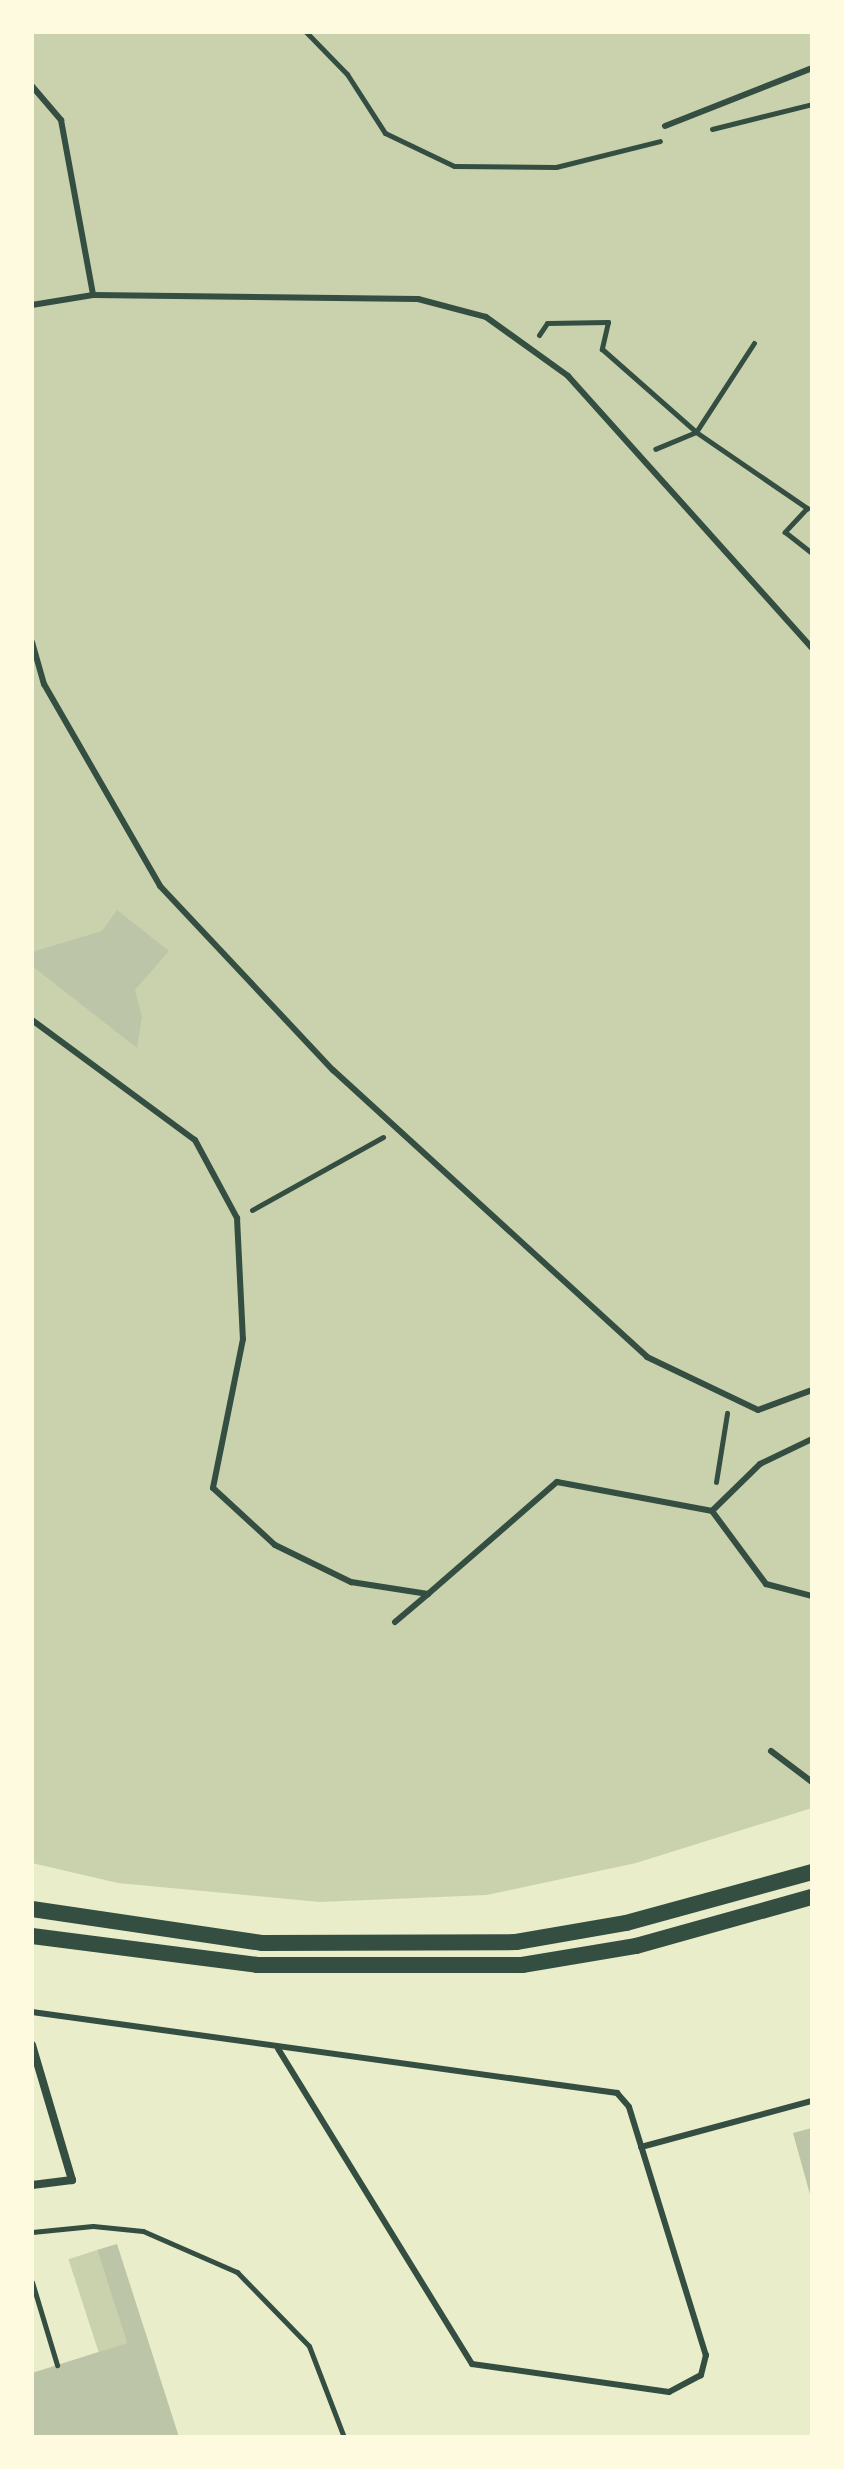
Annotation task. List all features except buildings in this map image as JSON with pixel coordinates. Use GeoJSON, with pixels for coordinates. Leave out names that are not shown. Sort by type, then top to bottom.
{"type":"FeatureCollection","features":[{"type":"Feature","properties":{"kind":"main road"},"geometry":{"type":"LineString","coordinates":[[32,1909],[262,1943],[486,1943],[626,1923],[812,1872]]}},
{"type":"Feature","properties":{"kind":"main road"},"geometry":{"type":"LineString","coordinates":[[32,1936],[257,1965],[522,1965],[636,1946],[812,1897]]}},
{"type":"Feature","properties":{"kind":"street"},"geometry":{"type":"LineString","coordinates":[[32,2045],[72,2180],[32,2185]]}},
{"type":"Feature","properties":{"kind":"lane"},"geometry":{"type":"LineString","coordinates":[[665,126],[812,68]]}},
{"type":"Feature","properties":{"kind":"lane"},"geometry":{"type":"LineString","coordinates":[[32,86],[61,120],[93,295]]}},
{"type":"Feature","properties":{"kind":"lane"},"geometry":{"type":"LineString","coordinates":[[32,305],[93,295],[418,299],[486,317],[568,376],[812,648]]}},
{"type":"Feature","properties":{"kind":"lane"},"geometry":{"type":"LineString","coordinates":[[32,642],[44,684],[160,886],[397,1128],[647,1357],[758,1410],[812,1390]]}},
{"type":"Feature","properties":{"kind":"lane"},"geometry":{"type":"LineString","coordinates":[[32,1020],[195,1140],[237,1218],[243,1339],[213,1488],[275,1545],[351,1582],[428,1594]]}},
{"type":"Feature","properties":{"kind":"lane"},"geometry":{"type":"LineString","coordinates":[[712,1511],[760,1464],[812,1439]]}},
{"type":"Feature","properties":{"kind":"lane"},"geometry":{"type":"LineString","coordinates":[[395,1622],[557,1482],[712,1511],[766,1584],[812,1596]]}},
{"type":"Feature","properties":{"kind":"lane"},"geometry":{"type":"LineString","coordinates":[[771,1751],[812,1782]]}},
{"type":"Feature","properties":{"kind":"lane"},"geometry":{"type":"LineString","coordinates":[[32,2012],[278,2049],[595,2085],[629,2107],[706,2355],[701,2375],[669,2392],[490,2372],[472,2364],[278,2049]]}},
{"type":"Feature","properties":{"kind":"lane"},"geometry":{"type":"LineString","coordinates":[[641,2147],[812,2101]]}},
{"type":"Feature","properties":{"kind":"path"},"geometry":{"type":"LineString","coordinates":[[306,32],[347,74],[385,133],[454,166],[556,167],[676,137]]}},
{"type":"Feature","properties":{"kind":"path"},"geometry":{"type":"LineString","coordinates":[[707,130],[812,104]]}},
{"type":"Feature","properties":{"kind":"path"},"geometry":{"type":"LineString","coordinates":[[531,350],[547,323],[608,322],[602,349],[696,432],[807,508],[785,532],[812,553]]}},
{"type":"Feature","properties":{"kind":"path"},"geometry":{"type":"LineString","coordinates":[[641,455],[696,432],[754,343]]}},
{"type":"Feature","properties":{"kind":"path"},"geometry":{"type":"LineString","coordinates":[[237,1218],[397,1128]]}},
{"type":"Feature","properties":{"kind":"path"},"geometry":{"type":"LineString","coordinates":[[712,1511],[729,1396]]}},
{"type":"Feature","properties":{"kind":"path"},"geometry":{"type":"LineString","coordinates":[[32,2232],[118,2227],[191,2246],[258,2287],[309,2346],[344,2437]]}},
{"type":"Feature","properties":{"kind":"path"},"geometry":{"type":"LineString","coordinates":[[32,2282],[57,2365]]}},
{"type":"Feature","properties":{"kind":"green space"},"geometry":{"type":"Polygon","coordinates":[[[32,32],[812,32],[812,1808],[636,1863],[487,1895],[320,1902],[118,1883],[32,1863],[32,32]]]}},
{"type":"Feature","properties":{"kind":"green space"},"geometry":{"type":"Polygon","coordinates":[[[97,2250],[127,2343],[99,2352],[68,2259],[97,2250]]]}}]}
